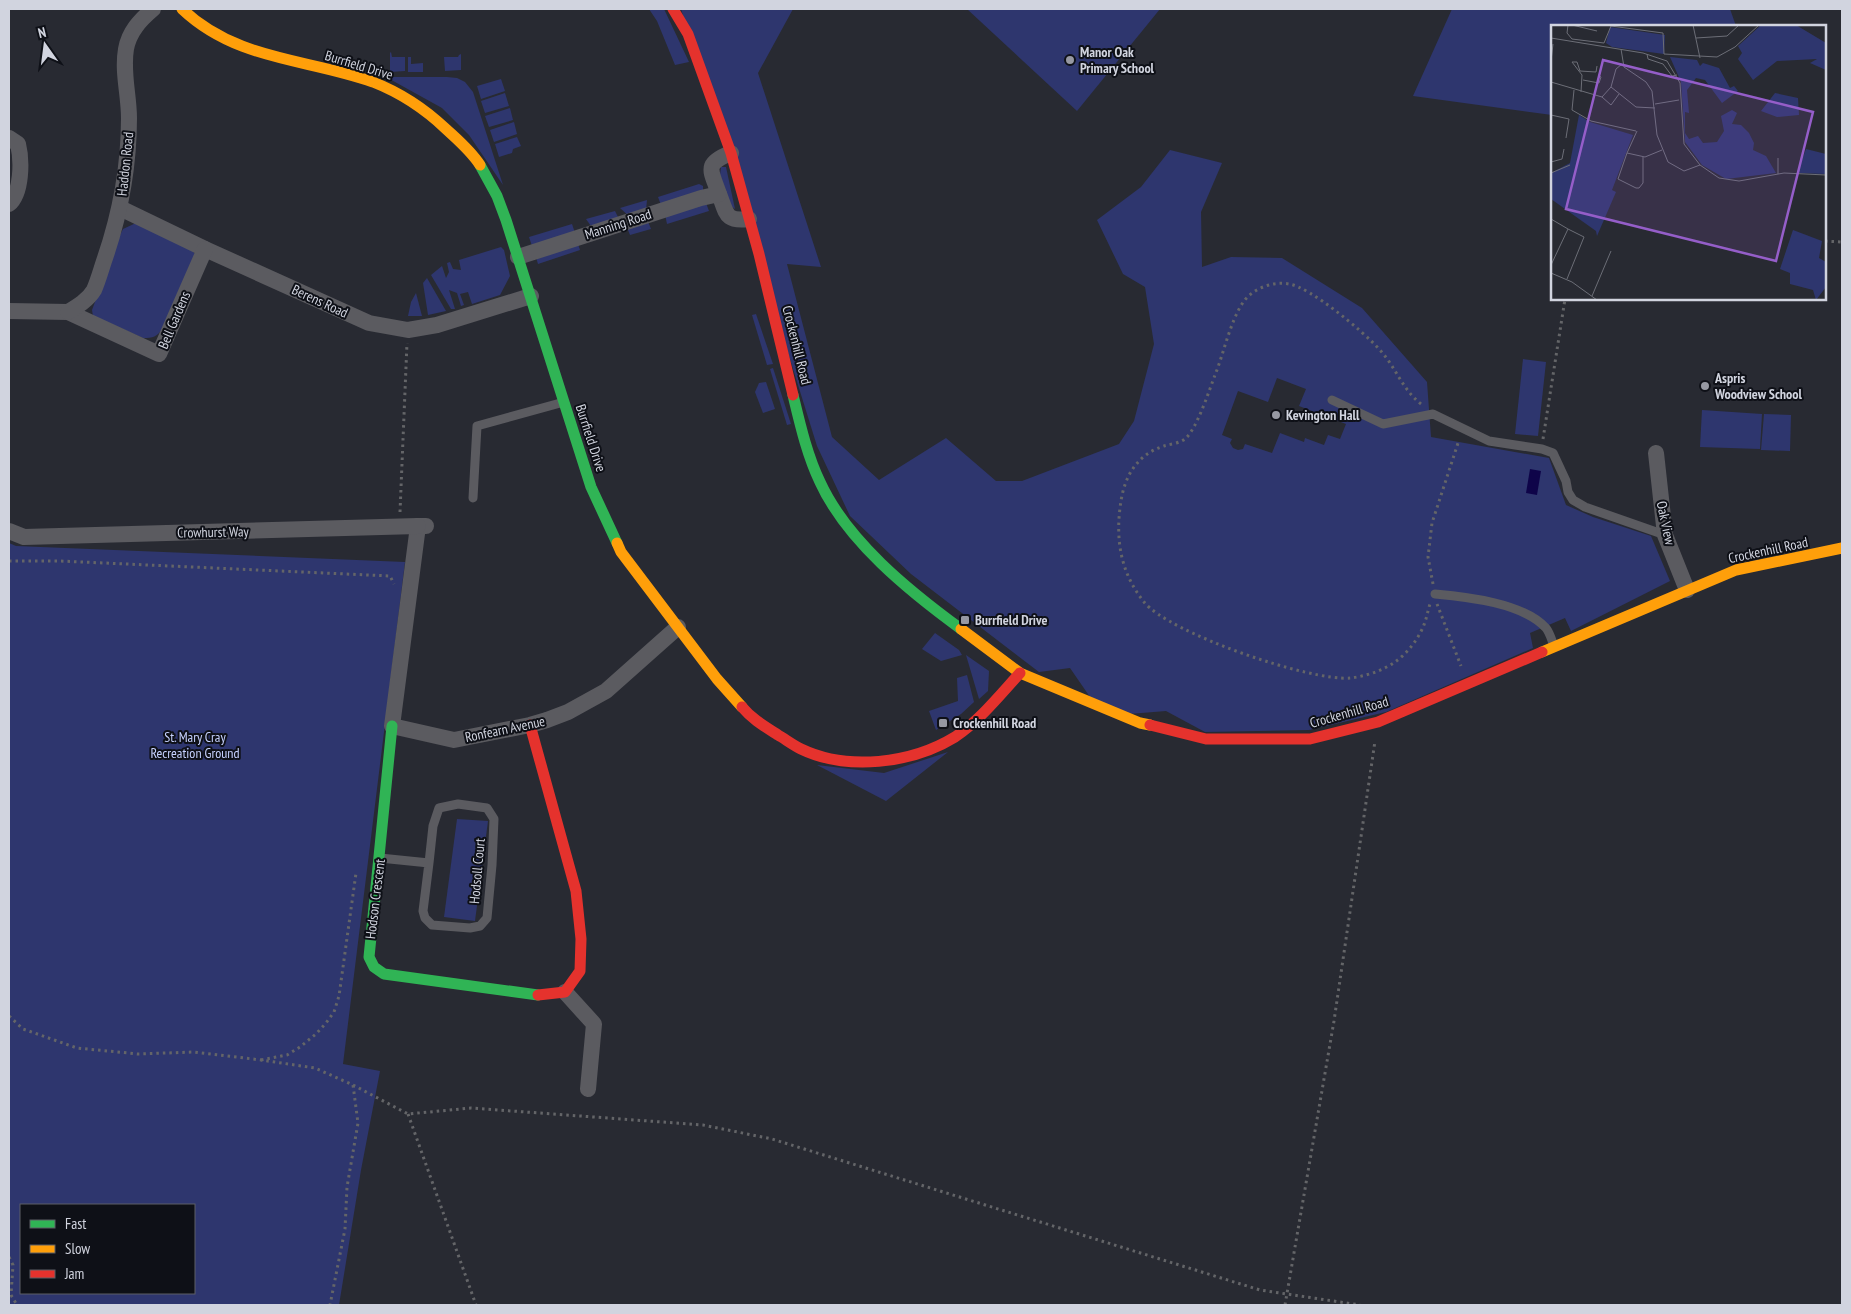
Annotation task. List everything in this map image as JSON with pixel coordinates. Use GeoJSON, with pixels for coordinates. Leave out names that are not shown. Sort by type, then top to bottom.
{"type":"FeatureCollection","features":[{"type":"Feature","properties":{"kind":"street","name":"Haddon Road"},"geometry":{"type":"LineString","coordinates":[[68,312],[82,304],[94,290],[120,208],[126,166],[129,120],[125,71],[126,48],[140,20],[153,9]]}},
{"type":"Feature","properties":{"kind":"street","name":"Burrfield Drive"},"geometry":{"type":"LineString","coordinates":[[182,9],[211,33],[248,49],[372,82],[398,94],[428,112],[473,154],[497,196],[531,296],[591,487],[621,552],[717,679],[751,718],[775,735],[801,749],[832,759],[872,762],[900,758],[924,751],[954,737],[979,718],[1020,673]]}},
{"type":"Feature","properties":{"kind":"street","name":"Crockenhill Road"},"geometry":{"type":"LineString","coordinates":[[673,9],[688,34],[731,153],[803,434],[819,481],[835,511],[877,559],[920,599],[1020,673],[1140,723],[1206,739],[1310,739],[1378,722],[1736,570],[1842,548]]}},
{"type":"Feature","properties":{"kind":"street"},"geometry":{"type":"LineString","coordinates":[[9,138],[18,144],[21,158],[17,195],[9,204]]}},
{"type":"Feature","properties":{"kind":"street"},"geometry":{"type":"LineString","coordinates":[[731,153],[717,158],[711,169],[726,213],[731,219],[737,221],[749,219]]}},
{"type":"Feature","properties":{"kind":"street","name":"Manning Road"},"geometry":{"type":"LineString","coordinates":[[518,257],[701,198],[719,194]]}},
{"type":"Feature","properties":{"kind":"street","name":"Berens Road"},"geometry":{"type":"LineString","coordinates":[[120,208],[205,249],[369,323],[408,330],[437,326],[531,296]]}},
{"type":"Feature","properties":{"kind":"street","name":"Bell Gardens"},"geometry":{"type":"LineString","coordinates":[[68,312],[160,354],[205,249]]}},
{"type":"Feature","properties":{"kind":"street"},"geometry":{"type":"LineString","coordinates":[[9,312],[68,312]]}},
{"type":"Feature","properties":{"kind":"street","name":"Oak View"},"geometry":{"type":"LineString","coordinates":[[1656,453],[1666,535],[1687,590]]}},
{"type":"Feature","properties":{"kind":"street","name":"Crowhurst Way"},"geometry":{"type":"LineString","coordinates":[[9,531],[24,537],[422,526],[392,726]]}},
{"type":"Feature","properties":{"kind":"street","name":"Ronfearn Avenue"},"geometry":{"type":"LineString","coordinates":[[392,726],[454,740],[530,725],[568,712],[606,691],[678,627]]}},
{"type":"Feature","properties":{"kind":"street"},"geometry":{"type":"LineString","coordinates":[[530,725],[576,891],[581,939],[580,971],[565,992],[594,1024],[588,1089]]}},
{"type":"Feature","properties":{"kind":"street","name":"Hodson Crescent"},"geometry":{"type":"LineString","coordinates":[[392,726],[380,858],[369,947],[369,957],[374,967],[384,974],[534,995],[565,992]]}},
{"type":"Feature","properties":{"kind":"lane"},"geometry":{"type":"LineString","coordinates":[[1332,400],[1383,424],[1433,414],[1490,441],[1542,449],[1553,453],[1573,500],[1585,507],[1666,535]]}},
{"type":"Feature","properties":{"kind":"lane"},"geometry":{"type":"LineString","coordinates":[[473,498],[477,426],[564,402]]}},
{"type":"Feature","properties":{"kind":"lane"},"geometry":{"type":"LineString","coordinates":[[1435,594],[1475,598],[1528,614],[1547,629],[1554,646]]}},
{"type":"Feature","properties":{"kind":"lane","name":"Hodsoll Court"},"geometry":{"type":"LineString","coordinates":[[458,804],[487,808],[494,819],[492,865],[486,918],[480,926],[470,928],[432,925],[425,918],[423,911],[429,863],[434,826],[440,808],[458,804]]}},
{"type":"Feature","properties":{"kind":"lane"},"geometry":{"type":"LineString","coordinates":[[380,858],[429,863]]}},
{"type":"Feature","properties":{"kind":"path"},"geometry":{"type":"LineString","coordinates":[[1826,241],[1842,242]]}},
{"type":"Feature","properties":{"kind":"path"},"geometry":{"type":"LineString","coordinates":[[1433,414],[1409,394],[1380,349],[1349,322],[1313,295],[1296,285],[1287,283],[1276,283],[1257,289],[1243,302],[1191,431],[1184,440],[1159,447],[1145,455],[1138,460],[1129,475],[1121,502],[1118,540],[1129,581],[1146,605],[1170,622],[1224,646],[1274,664],[1326,677],[1350,678],[1372,674],[1395,662],[1410,649],[1420,632],[1435,594]]}},
{"type":"Feature","properties":{"kind":"path"},"geometry":{"type":"LineString","coordinates":[[1542,449],[1565,300]]}},
{"type":"Feature","properties":{"kind":"path"},"geometry":{"type":"LineString","coordinates":[[399,528],[408,330]]}},
{"type":"Feature","properties":{"kind":"path"},"geometry":{"type":"LineString","coordinates":[[1462,428],[1432,523],[1428,557],[1435,594],[1467,683]]}},
{"type":"Feature","properties":{"kind":"path"},"geometry":{"type":"LineString","coordinates":[[9,561],[390,576],[394,583],[394,589]]}},
{"type":"Feature","properties":{"kind":"path"},"geometry":{"type":"LineString","coordinates":[[1285,1305],[1334,1022],[1378,722]]}},
{"type":"Feature","properties":{"kind":"path"},"geometry":{"type":"LineString","coordinates":[[261,1060],[288,1055],[316,1034],[334,1012],[339,996],[356,871]]}},
{"type":"Feature","properties":{"kind":"path"},"geometry":{"type":"LineString","coordinates":[[9,1016],[23,1029],[77,1048],[138,1054],[194,1052],[316,1068],[408,1114],[471,1108],[703,1125],[772,1140],[1260,1290],[1360,1305]]}},
{"type":"Feature","properties":{"kind":"path"},"geometry":{"type":"LineString","coordinates":[[330,1305],[345,1229],[347,1187],[358,1123],[353,1085]]}},
{"type":"Feature","properties":{"kind":"path"},"geometry":{"type":"LineString","coordinates":[[408,1114],[476,1305]]}},
{"type":"Feature","properties":{"kind":"path"},"geometry":{"type":"LineString","coordinates":[[9,1257],[12,1265],[9,1300]]}},
{"type":"Feature","properties":{"kind":"path"},"geometry":{"type":"LineString","coordinates":[[10,1295],[17,1305]]}},
{"type":"Feature","properties":{"kind":"green space"},"geometry":{"type":"Polygon","coordinates":[[[649,9],[664,9],[689,62],[675,65],[657,21],[649,9]]]}},
{"type":"Feature","properties":{"kind":"green space"},"geometry":{"type":"Polygon","coordinates":[[[681,9],[793,9],[758,73],[821,267],[787,264],[832,437],[879,480],[946,438],[996,481],[1022,481],[1119,444],[1134,421],[1154,344],[1145,287],[1123,274],[1097,220],[1141,187],[1170,150],[1222,163],[1201,212],[1202,267],[1231,257],[1282,258],[1362,308],[1427,382],[1431,437],[1549,458],[1566,505],[1593,517],[1651,536],[1670,581],[1571,631],[1565,618],[1530,633],[1533,648],[1386,712],[1309,730],[1205,732],[1166,711],[1129,714],[1090,697],[1070,668],[1039,672],[911,574],[850,516],[817,446],[681,9]],[[1277,378],[1268,402],[1238,391],[1222,435],[1232,439],[1230,443],[1233,448],[1238,450],[1243,449],[1245,444],[1272,453],[1280,433],[1304,442],[1305,438],[1324,445],[1328,435],[1340,439],[1346,424],[1299,406],[1306,389],[1277,378]]]}},
{"type":"Feature","properties":{"kind":"green space","name":"Manor Oak Primary School"},"geometry":{"type":"Polygon","coordinates":[[[967,9],[1160,9],[1077,111],[967,9]]]}},
{"type":"Feature","properties":{"kind":"green space"},"geometry":{"type":"Polygon","coordinates":[[[1452,9],[1730,9],[1736,25],[1551,25],[1551,115],[1413,96],[1452,9]]]}},
{"type":"Feature","properties":{"kind":"green space"},"geometry":{"type":"Polygon","coordinates":[[[391,52],[392,57],[405,57],[405,71],[390,72],[391,52]]]}},
{"type":"Feature","properties":{"kind":"green space"},"geometry":{"type":"Polygon","coordinates":[[[461,54],[461,70],[445,71],[444,57],[458,57],[461,54]]]}},
{"type":"Feature","properties":{"kind":"green space"},"geometry":{"type":"Polygon","coordinates":[[[408,57],[411,57],[411,64],[423,63],[423,72],[408,72],[408,57]]]}},
{"type":"Feature","properties":{"kind":"green space"},"geometry":{"type":"Polygon","coordinates":[[[386,77],[447,77],[457,78],[465,82],[473,92],[503,185],[469,135],[442,108],[386,77]]]}},
{"type":"Feature","properties":{"kind":"green space"},"geometry":{"type":"Polygon","coordinates":[[[501,79],[505,91],[481,99],[477,86],[501,79]]]}},
{"type":"Feature","properties":{"kind":"green space"},"geometry":{"type":"Polygon","coordinates":[[[505,93],[509,106],[485,113],[481,101],[505,93]]]}},
{"type":"Feature","properties":{"kind":"green space"},"geometry":{"type":"Polygon","coordinates":[[[510,108],[513,120],[489,127],[485,116],[510,108]]]}},
{"type":"Feature","properties":{"kind":"green space"},"geometry":{"type":"Polygon","coordinates":[[[514,122],[517,134],[494,142],[490,130],[514,122]]]}},
{"type":"Feature","properties":{"kind":"green space"},"geometry":{"type":"Polygon","coordinates":[[[517,137],[521,146],[513,149],[512,153],[499,157],[495,144],[517,137]]]}},
{"type":"Feature","properties":{"kind":"green space"},"geometry":{"type":"Polygon","coordinates":[[[721,167],[726,167],[735,209],[731,206],[720,175],[721,167]]]}},
{"type":"Feature","properties":{"kind":"green space"},"geometry":{"type":"Polygon","coordinates":[[[699,184],[703,186],[703,193],[661,205],[658,197],[699,184]]]}},
{"type":"Feature","properties":{"kind":"green space"},"geometry":{"type":"Polygon","coordinates":[[[647,200],[646,210],[630,217],[620,208],[647,200]]]}},
{"type":"Feature","properties":{"kind":"green space"},"geometry":{"type":"Polygon","coordinates":[[[706,203],[709,211],[667,224],[665,214],[706,203]]]}},
{"type":"Feature","properties":{"kind":"green space"},"geometry":{"type":"Polygon","coordinates":[[[615,211],[618,217],[593,229],[586,219],[615,211]]]}},
{"type":"Feature","properties":{"kind":"green space"},"geometry":{"type":"Polygon","coordinates":[[[647,219],[651,229],[630,235],[626,225],[647,219]]]}},
{"type":"Feature","properties":{"kind":"green space"},"geometry":{"type":"Polygon","coordinates":[[[136,223],[192,250],[195,254],[162,329],[158,334],[149,338],[143,338],[93,316],[92,310],[123,229],[136,223]]]}},
{"type":"Feature","properties":{"kind":"green space"},"geometry":{"type":"Polygon","coordinates":[[[572,224],[575,233],[532,246],[529,237],[572,224]]]}},
{"type":"Feature","properties":{"kind":"green space"},"geometry":{"type":"Polygon","coordinates":[[[577,241],[580,250],[538,264],[535,254],[577,241]]]}},
{"type":"Feature","properties":{"kind":"green space"},"geometry":{"type":"Polygon","coordinates":[[[501,247],[504,250],[510,276],[500,295],[472,304],[468,292],[460,294],[464,305],[461,306],[457,293],[449,290],[455,309],[451,309],[431,275],[442,266],[446,278],[449,272],[447,263],[450,262],[453,269],[461,270],[459,260],[501,247]]]}},
{"type":"Feature","properties":{"kind":"green space"},"geometry":{"type":"Polygon","coordinates":[[[427,278],[446,311],[428,315],[423,283],[427,278]]]}},
{"type":"Feature","properties":{"kind":"green space"},"geometry":{"type":"Polygon","coordinates":[[[416,293],[422,316],[408,316],[411,302],[416,293]]]}},
{"type":"Feature","properties":{"kind":"green space"},"geometry":{"type":"Polygon","coordinates":[[[756,314],[773,364],[767,365],[752,315],[756,314]]]}},
{"type":"Feature","properties":{"kind":"green space"},"geometry":{"type":"Polygon","coordinates":[[[1523,359],[1546,362],[1538,436],[1515,434],[1523,359]]]}},
{"type":"Feature","properties":{"kind":"green space"},"geometry":{"type":"Polygon","coordinates":[[[773,368],[791,424],[787,425],[770,369],[773,368]]]}},
{"type":"Feature","properties":{"kind":"green space"},"geometry":{"type":"Polygon","coordinates":[[[766,382],[775,409],[763,413],[755,392],[759,383],[766,382]]]}},
{"type":"Feature","properties":{"kind":"green space"},"geometry":{"type":"Polygon","coordinates":[[[1702,410],[1762,414],[1760,449],[1700,447],[1702,410]]]}},
{"type":"Feature","properties":{"kind":"green space"},"geometry":{"type":"Polygon","coordinates":[[[1764,414],[1791,415],[1790,451],[1761,450],[1764,414]]]}},
{"type":"Feature","properties":{"kind":"green space","name":"St. Mary Cray Recreation Ground"},"geometry":{"type":"Polygon","coordinates":[[[9,543],[16,546],[405,562],[343,1064],[380,1071],[361,1170],[339,1305],[9,1305],[9,543]]]}},
{"type":"Feature","properties":{"kind":"green space"},"geometry":{"type":"Polygon","coordinates":[[[935,633],[959,650],[962,655],[941,661],[922,649],[935,633]]]}},
{"type":"Feature","properties":{"kind":"green space"},"geometry":{"type":"Polygon","coordinates":[[[966,655],[989,671],[988,691],[979,699],[966,655]]]}},
{"type":"Feature","properties":{"kind":"green space"},"geometry":{"type":"Polygon","coordinates":[[[967,675],[974,702],[961,714],[936,730],[929,711],[958,701],[957,678],[967,675]]]}},
{"type":"Feature","properties":{"kind":"green space"},"geometry":{"type":"Polygon","coordinates":[[[948,752],[886,801],[817,765],[884,773],[948,752]]]}},
{"type":"Feature","properties":{"kind":"green space"},"geometry":{"type":"Polygon","coordinates":[[[457,819],[488,821],[475,921],[444,917],[457,819]]]}},
{"type":"Feature","properties":{"kind":"shaded area"},"geometry":{"type":"Polygon","coordinates":[[[1530,469],[1541,471],[1537,495],[1526,493],[1530,469]]]}},
{"type":"Feature","properties":{"kind":"traffic: fast"},"geometry":{"type":"LineString","coordinates":[[480,165],[497,196],[506,220],[591,487],[617,543]]}},
{"type":"Feature","properties":{"kind":"traffic: fast"},"geometry":{"type":"LineString","coordinates":[[793,395],[804,439],[815,472],[846,525],[881,563],[921,598],[961,629]]}},
{"type":"Feature","properties":{"kind":"traffic: fast"},"geometry":{"type":"LineString","coordinates":[[392,726],[369,957],[374,967],[384,974],[538,995]]}},
{"type":"Feature","properties":{"kind":"traffic: slow"},"geometry":{"type":"LineString","coordinates":[[182,9],[203,26],[249,49],[348,74],[393,91],[421,108],[438,122],[473,155],[480,165]]}},
{"type":"Feature","properties":{"kind":"traffic: slow"},"geometry":{"type":"LineString","coordinates":[[617,543],[621,552],[717,679],[742,707]]}},
{"type":"Feature","properties":{"kind":"traffic: slow"},"geometry":{"type":"LineString","coordinates":[[1542,652],[1736,570],[1842,548]]}},
{"type":"Feature","properties":{"kind":"traffic: slow"},"geometry":{"type":"LineString","coordinates":[[961,629],[1020,673],[1140,723],[1150,725]]}},
{"type":"Feature","properties":{"kind":"traffic: jam"},"geometry":{"type":"LineString","coordinates":[[673,9],[688,34],[731,153],[759,254],[793,395]]}},
{"type":"Feature","properties":{"kind":"traffic: jam"},"geometry":{"type":"LineString","coordinates":[[1150,725],[1206,739],[1310,739],[1378,722],[1542,652]]}},
{"type":"Feature","properties":{"kind":"traffic: jam"},"geometry":{"type":"LineString","coordinates":[[742,707],[758,722],[801,749],[819,756],[838,760],[858,762],[879,761],[919,753],[955,737],[981,715],[1020,673]]}},
{"type":"Feature","properties":{"kind":"traffic: jam"},"geometry":{"type":"LineString","coordinates":[[530,725],[576,891],[581,939],[580,971],[565,992],[538,995]]}},
{"type":"Feature","properties":{"kind":"place","name":"Manor Oak Primary School"},"geometry":{"type":"Point","coordinates":[1070,60]}},
{"type":"Feature","properties":{"kind":"place","name":"Aspris Woodview School"},"geometry":{"type":"Point","coordinates":[1705,386]}},
{"type":"Feature","properties":{"kind":"place","name":"Kevington Hall"},"geometry":{"type":"Point","coordinates":[1276,415]}},
{"type":"Feature","properties":{"kind":"place","name":"Burrfield Drive"},"geometry":{"type":"Point","coordinates":[965,620]}},
{"type":"Feature","properties":{"kind":"place","name":"Crockenhill Road"},"geometry":{"type":"Point","coordinates":[943,723]}}]}
